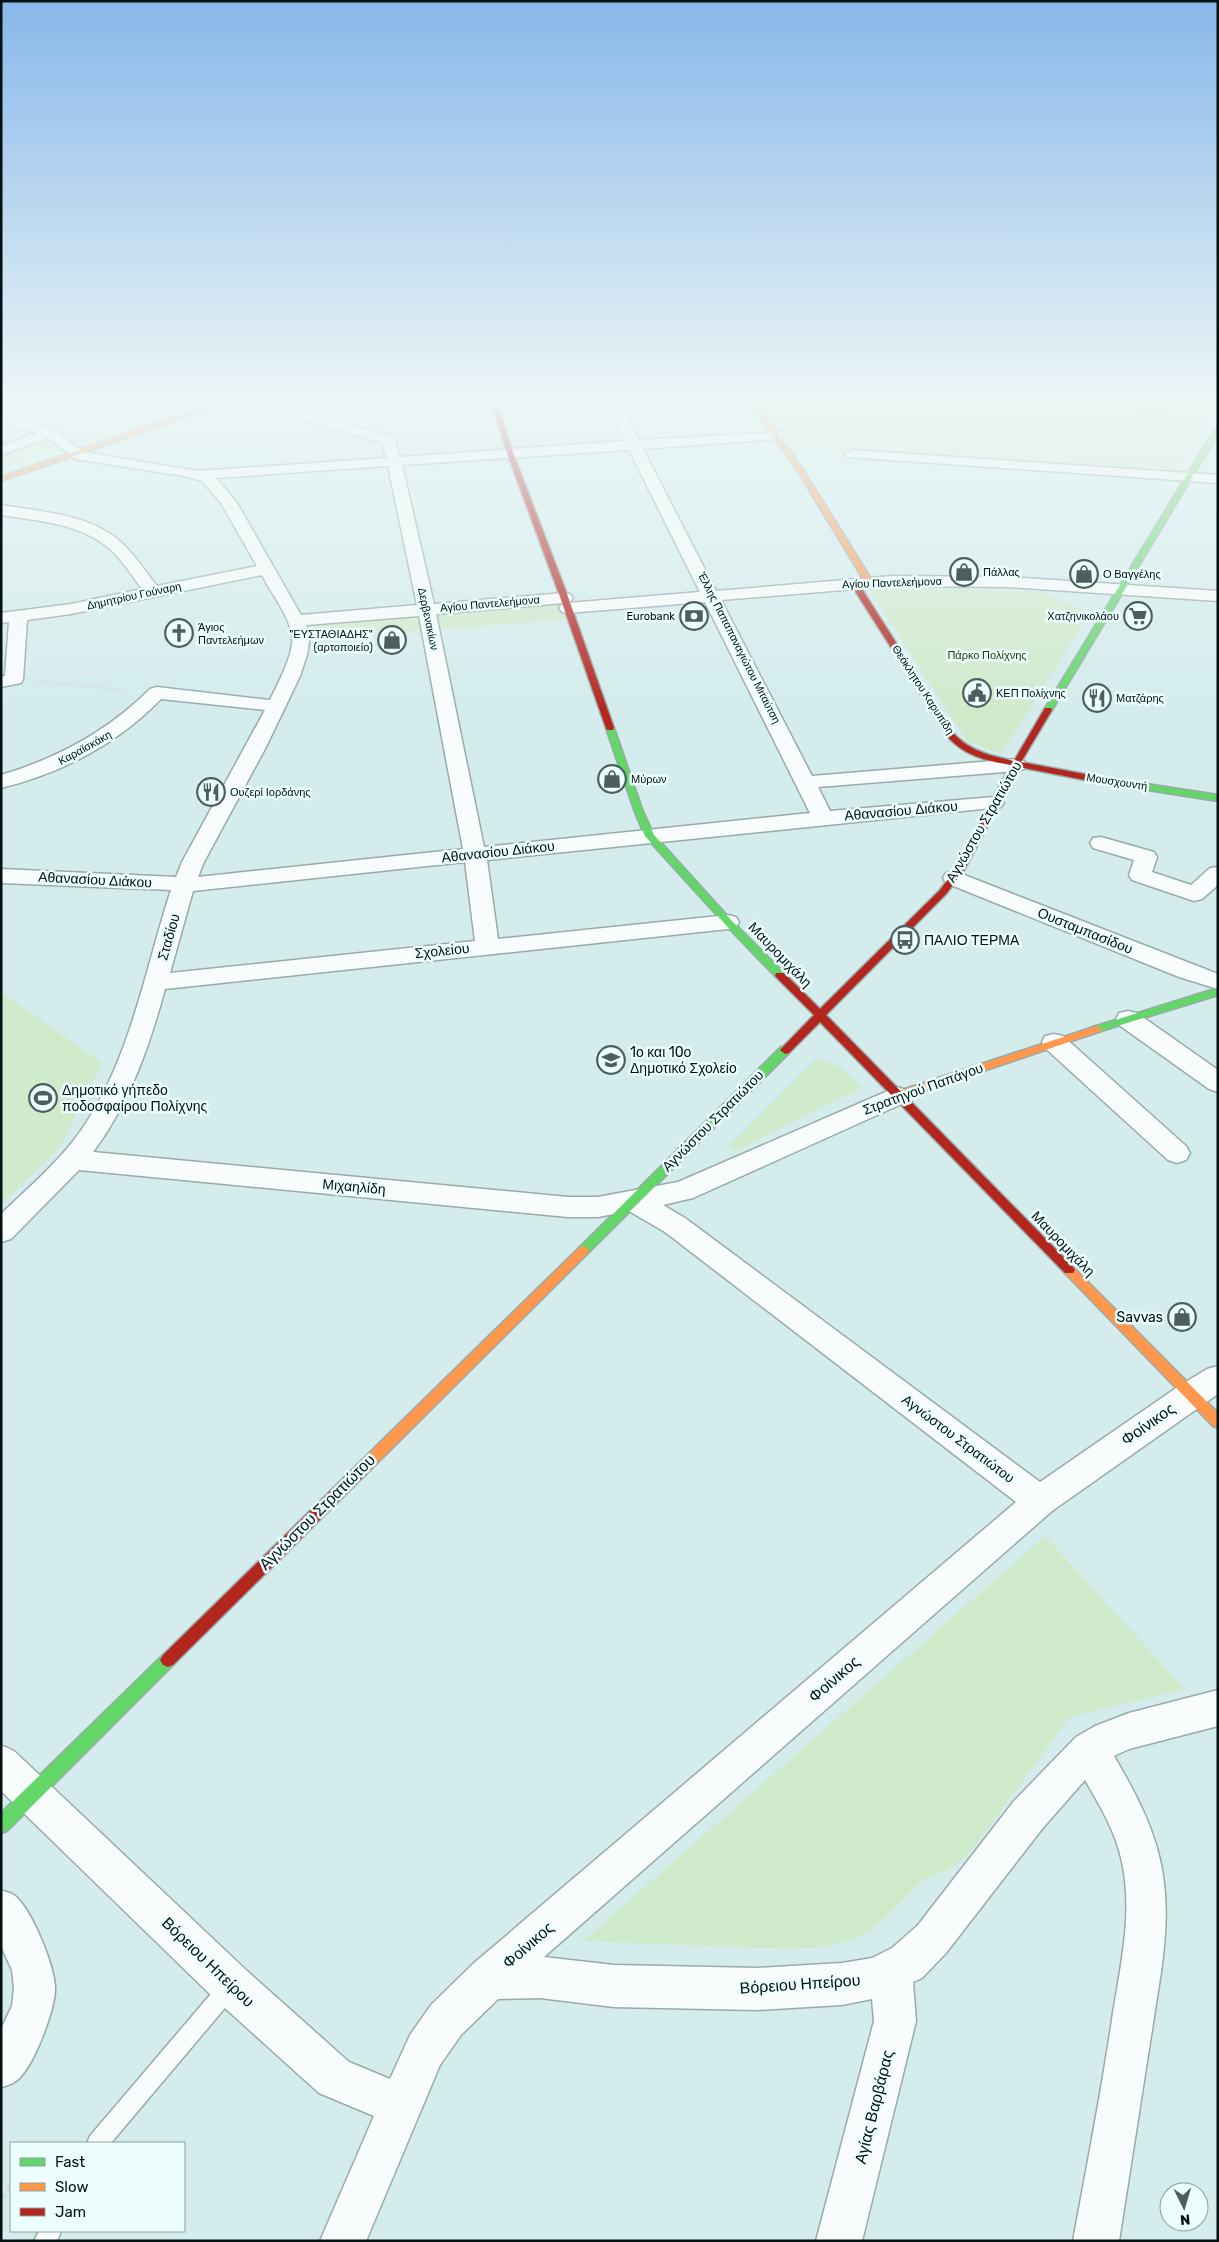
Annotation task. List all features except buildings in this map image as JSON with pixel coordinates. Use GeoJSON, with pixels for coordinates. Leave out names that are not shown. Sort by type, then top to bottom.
{"type":"FeatureCollection","features":[{"type":"Feature","properties":{"kind":"street"},"geometry":{"type":"LineString","coordinates":[[228,504],[296,621]]}},
{"type":"Feature","properties":{"kind":"street","name":"Δερβενακίων"},"geometry":{"type":"LineString","coordinates":[[402,504],[427,610],[475,854],[487,946]]}},
{"type":"Feature","properties":{"kind":"street","name":"Μαυρομιχάλη"},"geometry":{"type":"LineString","coordinates":[[529,504],[566,603],[639,812],[650,836],[728,922],[897,1096],[1204,1386],[1218,1422]]}},
{"type":"Feature","properties":{"kind":"street","name":"Έλλης Παπαπαναγιώτου Μιταύτση"},"geometry":{"type":"LineString","coordinates":[[665,504],[823,818]]}},
{"type":"Feature","properties":{"kind":"street","name":"Θεόκλητου Καρυπίδη"},"geometry":{"type":"LineString","coordinates":[[819,504],[861,582],[954,739],[971,752],[1016,765]]}},
{"type":"Feature","properties":{"kind":"street","name":"Αγνώστου Στρατιώτου"},"geometry":{"type":"LineString","coordinates":[[1,1825],[634,1201],[939,896],[954,878],[994,802],[1173,504]]}},
{"type":"Feature","properties":{"kind":"street"},"geometry":{"type":"LineString","coordinates":[[1,510],[69,523],[101,535],[127,558],[153,592]]}},
{"type":"Feature","properties":{"kind":"street","name":"Δημητρίου Γούναρη"},"geometry":{"type":"LineString","coordinates":[[10,617],[72,609],[267,569]]}},
{"type":"Feature","properties":{"kind":"street","name":"Αγίου Παντελεήμονα"},"geometry":{"type":"LineString","coordinates":[[296,621],[427,610],[712,595],[861,582],[977,581],[1123,588],[1218,596]]}},
{"type":"Feature","properties":{"kind":"street"},"geometry":{"type":"LineString","coordinates":[[8,681],[10,617]]}},
{"type":"Feature","properties":{"kind":"street","name":"Σταδίου"},"geometry":{"type":"LineString","coordinates":[[1,1232],[73,1160],[92,1135],[115,1096],[136,1047],[184,884],[197,854],[277,706],[298,655],[301,635],[296,621]]}},
{"type":"Feature","properties":{"kind":"street"},"geometry":{"type":"LineString","coordinates":[[157,694],[277,706]]}},
{"type":"Feature","properties":{"kind":"street","name":"Καραϊσκάκη"},"geometry":{"type":"LineString","coordinates":[[1,782],[40,770],[67,759],[130,721],[157,694]]}},
{"type":"Feature","properties":{"kind":"street"},"geometry":{"type":"LineString","coordinates":[[806,782],[1016,765]]}},
{"type":"Feature","properties":{"kind":"street","name":"Μουσχουντή"},"geometry":{"type":"LineString","coordinates":[[1016,765],[1218,798]]}},
{"type":"Feature","properties":{"kind":"street","name":"Αθανασίου Διάκου"},"geometry":{"type":"LineString","coordinates":[[1,876],[184,884],[994,802]]}},
{"type":"Feature","properties":{"kind":"street"},"geometry":{"type":"LineString","coordinates":[[1101,843],[1146,857],[1140,875],[1194,894],[1218,873]]}},
{"type":"Feature","properties":{"kind":"street","name":"Ουσταμπασίδου"},"geometry":{"type":"LineString","coordinates":[[954,878],[1187,972],[1218,982]]}},
{"type":"Feature","properties":{"kind":"street","name":"Σχολείου"},"geometry":{"type":"LineString","coordinates":[[156,982],[728,922]]}},
{"type":"Feature","properties":{"kind":"street","name":"Στρατηγού Παπάγου"},"geometry":{"type":"LineString","coordinates":[[634,1201],[683,1191],[897,1096],[1054,1042],[1218,992]]}},
{"type":"Feature","properties":{"kind":"street"},"geometry":{"type":"LineString","coordinates":[[1128,1019],[1218,1083]]}},
{"type":"Feature","properties":{"kind":"street"},"geometry":{"type":"LineString","coordinates":[[1054,1042],[1177,1153]]}},
{"type":"Feature","properties":{"kind":"street","name":"Μιχαηλίδη"},"geometry":{"type":"LineString","coordinates":[[73,1160],[568,1207],[598,1207],[634,1201]]}},
{"type":"Feature","properties":{"kind":"street","name":"Αγνώστου Στρατιώτου"},"geometry":{"type":"LineString","coordinates":[[634,1201],[675,1225],[1040,1501]]}},
{"type":"Feature","properties":{"kind":"street","name":"Φοίνικος"},"geometry":{"type":"LineString","coordinates":[[489,1978],[1040,1501],[1204,1386]]}},
{"type":"Feature","properties":{"kind":"street","name":"Βόρειου Ηπείρου"},"geometry":{"type":"LineString","coordinates":[[489,1978],[540,1977],[614,1986],[757,1989],[842,1984],[875,1978],[907,1963],[932,1939],[1028,1815],[1074,1763],[1089,1750],[1108,1739],[1129,1731],[1218,1708]]}},
{"type":"Feature","properties":{"kind":"street"},"geometry":{"type":"LineString","coordinates":[[1089,1750],[1118,1802],[1137,1842],[1145,1880],[1148,1912],[1131,2038],[1096,2241]]}},
{"type":"Feature","properties":{"kind":"street","name":"Βόρειου Ηπείρου"},"geometry":{"type":"LineString","coordinates":[[1,1764],[31,1795],[231,1985],[334,2078],[400,2104]]}},
{"type":"Feature","properties":{"kind":"street"},"geometry":{"type":"LineString","coordinates":[[1,1910],[27,1951],[34,1976],[36,1994],[24,2028],[12,2052],[1,2066]]}},
{"type":"Feature","properties":{"kind":"street","name":"Αγίας Βαρβάρας"},"geometry":{"type":"LineString","coordinates":[[839,2241],[894,2021],[891,1972]]}},
{"type":"Feature","properties":{"kind":"street"},"geometry":{"type":"LineString","coordinates":[[343,2241],[400,2104],[425,2050],[446,2020],[489,1978]]}},
{"type":"Feature","properties":{"kind":"lane"},"geometry":{"type":"LineString","coordinates":[[98,2142],[231,1985]]}},
{"type":"Feature","properties":{"kind":"path"},"geometry":{"type":"LineString","coordinates":[[8,681],[157,694]]}},
{"type":"Feature","properties":{"kind":"path"},"geometry":{"type":"LineString","coordinates":[[1,2198],[10,2188]]}},
{"type":"Feature","properties":{"kind":"green space","name":"Πάρκο Πολίχνης"},"geometry":{"type":"Polygon","coordinates":[[[919,588],[1041,592],[1061,599],[1090,614],[1001,754],[967,741],[869,590],[919,588]]]}},
{"type":"Feature","properties":{"kind":"green space"},"geometry":{"type":"Polygon","coordinates":[[[564,598],[572,619],[301,641],[296,621],[564,598]]]}},
{"type":"Feature","properties":{"kind":"green space","name":"Δημοτικό γήπεδο ποδοσφαίρου Πολίχνης"},"geometry":{"type":"Polygon","coordinates":[[[1,992],[102,1063],[60,1147],[1,1204],[1,992]]]}},
{"type":"Feature","properties":{"kind":"green space"},"geometry":{"type":"Polygon","coordinates":[[[816,1059],[831,1063],[842,1069],[862,1088],[735,1151],[728,1147],[816,1059]]]}},
{"type":"Feature","properties":{"kind":"green space"},"geometry":{"type":"Polygon","coordinates":[[[1045,1536],[1185,1689],[1070,1717],[966,1857],[945,1871],[923,1880],[870,1932],[851,1940],[822,1947],[791,1949],[583,1941],[1045,1536]]]}},
{"type":"Feature","properties":{"kind":"traffic: fast"},"geometry":{"type":"LineString","coordinates":[[1048,710],[1173,504]]}},
{"type":"Feature","properties":{"kind":"traffic: fast"},"geometry":{"type":"LineString","coordinates":[[610,728],[639,812],[650,836],[728,922],[780,975]]}},
{"type":"Feature","properties":{"kind":"traffic: fast"},"geometry":{"type":"LineString","coordinates":[[1100,780],[1218,798]]}},
{"type":"Feature","properties":{"kind":"traffic: fast"},"geometry":{"type":"LineString","coordinates":[[1097,1029],[1218,991]]}},
{"type":"Feature","properties":{"kind":"traffic: fast"},"geometry":{"type":"LineString","coordinates":[[583,1251],[785,1050]]}},
{"type":"Feature","properties":{"kind":"traffic: fast"},"geometry":{"type":"LineString","coordinates":[[1,1825],[168,1660]]}},
{"type":"Feature","properties":{"kind":"traffic: slow"},"geometry":{"type":"LineString","coordinates":[[821,504],[869,582]]}},
{"type":"Feature","properties":{"kind":"traffic: slow"},"geometry":{"type":"LineString","coordinates":[[897,1096],[1097,1029]]}},
{"type":"Feature","properties":{"kind":"traffic: slow"},"geometry":{"type":"LineString","coordinates":[[361,1470],[583,1251]]}},
{"type":"Feature","properties":{"kind":"traffic: slow"},"geometry":{"type":"LineString","coordinates":[[1069,1270],[1218,1422]]}},
{"type":"Feature","properties":{"kind":"traffic: jam"},"geometry":{"type":"LineString","coordinates":[[529,504],[610,728]]}},
{"type":"Feature","properties":{"kind":"traffic: jam"},"geometry":{"type":"LineString","coordinates":[[854,583],[951,735],[959,744],[971,752],[997,760],[1100,780]]}},
{"type":"Feature","properties":{"kind":"traffic: jam"},"geometry":{"type":"LineString","coordinates":[[785,1050],[943,892],[959,870],[1010,774],[1048,710]]}},
{"type":"Feature","properties":{"kind":"traffic: jam"},"geometry":{"type":"LineString","coordinates":[[780,975],[1069,1270]]}},
{"type":"Feature","properties":{"kind":"traffic: jam"},"geometry":{"type":"LineString","coordinates":[[168,1660],[361,1470]]}},
{"type":"Feature","properties":{"kind":"place","name":"Πάλλας"},"geometry":{"type":"Point","coordinates":[964,572]}},
{"type":"Feature","properties":{"kind":"place","name":"Ο Βαγγέλης"},"geometry":{"type":"Point","coordinates":[1084,574]}},
{"type":"Feature","properties":{"kind":"place","name":"Eurobank"},"geometry":{"type":"Point","coordinates":[694,616]}},
{"type":"Feature","properties":{"kind":"place","name":"Χατζηνικολάου"},"geometry":{"type":"Point","coordinates":[1138,616]}},
{"type":"Feature","properties":{"kind":"place","name":"Άγιος Παντελεήμων"},"geometry":{"type":"Point","coordinates":[179,633]}},
{"type":"Feature","properties":{"kind":"place","name":"\"ΕΥΣΤΑΘΙΑΔΗΣ\" (αρτοποιείο)"},"geometry":{"type":"Point","coordinates":[392,640]}},
{"type":"Feature","properties":{"kind":"place","name":"ΚΕΠ Πολίχνης"},"geometry":{"type":"Point","coordinates":[977,693]}},
{"type":"Feature","properties":{"kind":"place","name":"Ματζάρης"},"geometry":{"type":"Point","coordinates":[1097,698]}},
{"type":"Feature","properties":{"kind":"place","name":"Μύρων"},"geometry":{"type":"Point","coordinates":[612,779]}},
{"type":"Feature","properties":{"kind":"place","name":"Ουζερί Ιορδάνης"},"geometry":{"type":"Point","coordinates":[211,792]}},
{"type":"Feature","properties":{"kind":"place","name":"ΠΑΛΙΟ ΤΕΡΜΑ"},"geometry":{"type":"Point","coordinates":[905,940]}},
{"type":"Feature","properties":{"kind":"place","name":"1ο και 10ο Δημοτικό Σχολείο"},"geometry":{"type":"Point","coordinates":[611,1060]}},
{"type":"Feature","properties":{"kind":"place","name":"Δημοτικό γήπεδο ποδοσφαίρου Πολίχνης"},"geometry":{"type":"Point","coordinates":[43,1098]}},
{"type":"Feature","properties":{"kind":"place","name":"Savvas"},"geometry":{"type":"Point","coordinates":[1182,1317]}}]}
